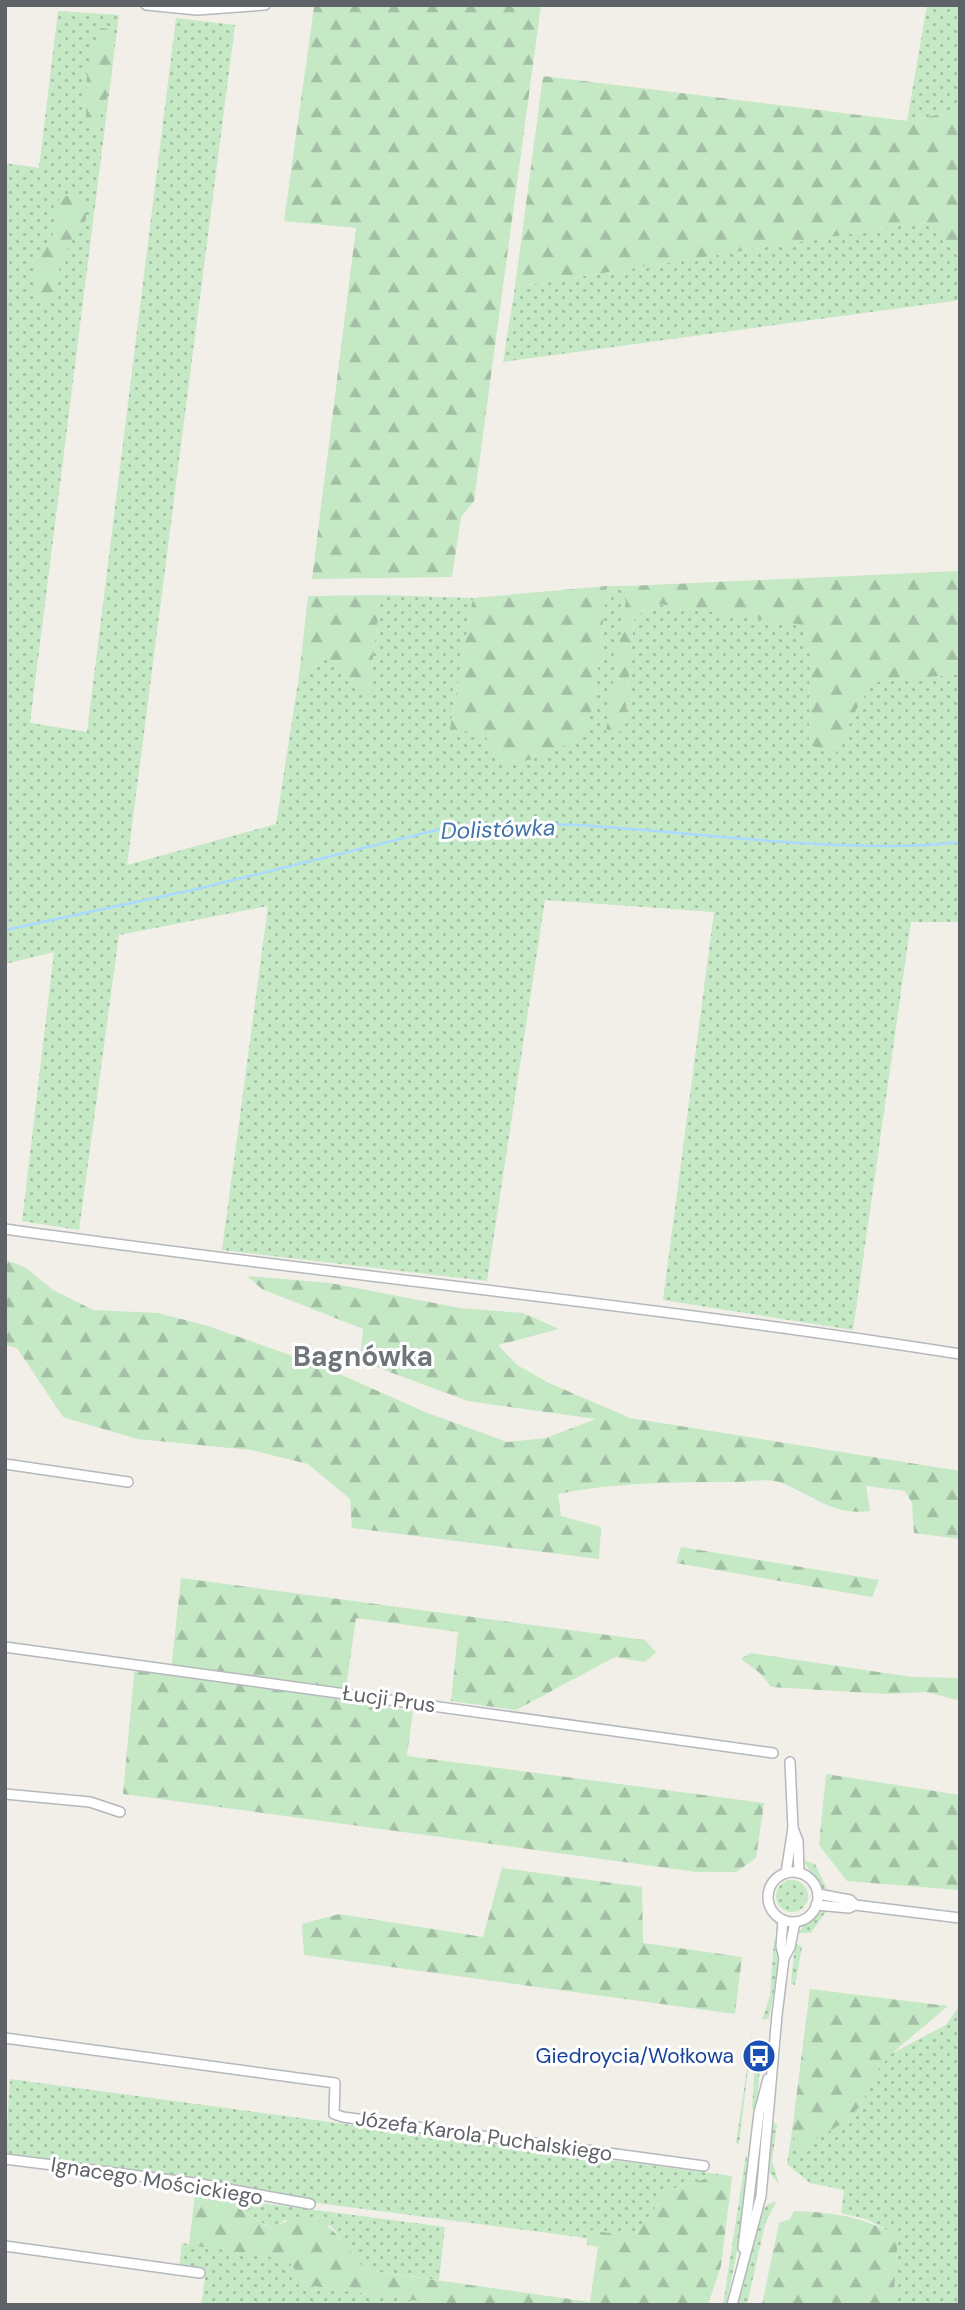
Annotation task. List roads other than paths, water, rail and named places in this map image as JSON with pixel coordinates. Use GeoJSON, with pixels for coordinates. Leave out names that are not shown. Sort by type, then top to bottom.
{"type":"FeatureCollection","features":[{"type":"Feature","properties":{"kind":"street"},"geometry":{"type":"LineString","coordinates":[[146,5],[197,10],[265,5]]}},
{"type":"Feature","properties":{"kind":"street"},"geometry":{"type":"LineString","coordinates":[[5,1229],[189,1255],[798,1330],[960,1354]]}},
{"type":"Feature","properties":{"kind":"street"},"geometry":{"type":"LineString","coordinates":[[5,1464],[128,1482]]}},
{"type":"Feature","properties":{"kind":"street","name":"Łucji Prus"},"geometry":{"type":"LineString","coordinates":[[5,1647],[773,1753]]}},
{"type":"Feature","properties":{"kind":"street"},"geometry":{"type":"LineString","coordinates":[[786,1873],[793,1828],[790,1762]]}},
{"type":"Feature","properties":{"kind":"street"},"geometry":{"type":"LineString","coordinates":[[5,1794],[90,1802],[120,1812]]}},
{"type":"Feature","properties":{"kind":"street"},"geometry":{"type":"LineString","coordinates":[[793,1828],[798,1841],[799,1873]]}},
{"type":"Feature","properties":{"kind":"street"},"geometry":{"type":"LineString","coordinates":[[786,1873],[799,1873],[812,1881],[818,1894],[816,1905],[808,1917],[795,1922],[783,1920],[772,1912],[768,1895],[774,1881],[786,1873]]}},
{"type":"Feature","properties":{"kind":"street"},"geometry":{"type":"LineString","coordinates":[[818,1894],[850,1900],[855,1905]]}},
{"type":"Feature","properties":{"kind":"street"},"geometry":{"type":"LineString","coordinates":[[816,1905],[849,1908],[855,1905],[960,1918]]}},
{"type":"Feature","properties":{"kind":"street"},"geometry":{"type":"LineString","coordinates":[[783,1920],[781,1947],[784,1958]]}},
{"type":"Feature","properties":{"kind":"street"},"geometry":{"type":"LineString","coordinates":[[743,2252],[752,2233],[761,2196],[771,2106],[770,2074],[784,1958],[790,1947],[795,1922]]}},
{"type":"Feature","properties":{"kind":"street","name":"Józefa Karola Puchalskiego"},"geometry":{"type":"LineString","coordinates":[[5,2038],[335,2083],[332,2106],[334,2114],[342,2117],[704,2166]]}},
{"type":"Feature","properties":{"kind":"street"},"geometry":{"type":"LineString","coordinates":[[732,2305],[743,2252],[743,2232],[762,2097],[770,2074]]}},
{"type":"Feature","properties":{"kind":"street","name":"Ignacego Mościckiego"},"geometry":{"type":"LineString","coordinates":[[5,2159],[195,2183],[310,2204]]}},
{"type":"Feature","properties":{"kind":"street"},"geometry":{"type":"LineString","coordinates":[[750,2184],[762,2185]]}},
{"type":"Feature","properties":{"kind":"street"},"geometry":{"type":"LineString","coordinates":[[749,2195],[761,2196]]}},
{"type":"Feature","properties":{"kind":"street"},"geometry":{"type":"LineString","coordinates":[[5,2246],[200,2273]]}},
{"type":"Feature","properties":{"kind":"waterway","name":"Dolistówka"},"geometry":{"type":"LineString","coordinates":[[5,930],[197,889],[453,826],[589,826],[852,845],[906,846],[960,842]]}},
{"type":"Feature","properties":{"kind":"place","name":"Giedroycia/Wołkowa"},"geometry":{"type":"Point","coordinates":[759,2056]}},
{"type":"Feature","properties":{"kind":"district","name":"Bagnówka"},"geometry":{"type":"Point","coordinates":[363,1356]}}]}
